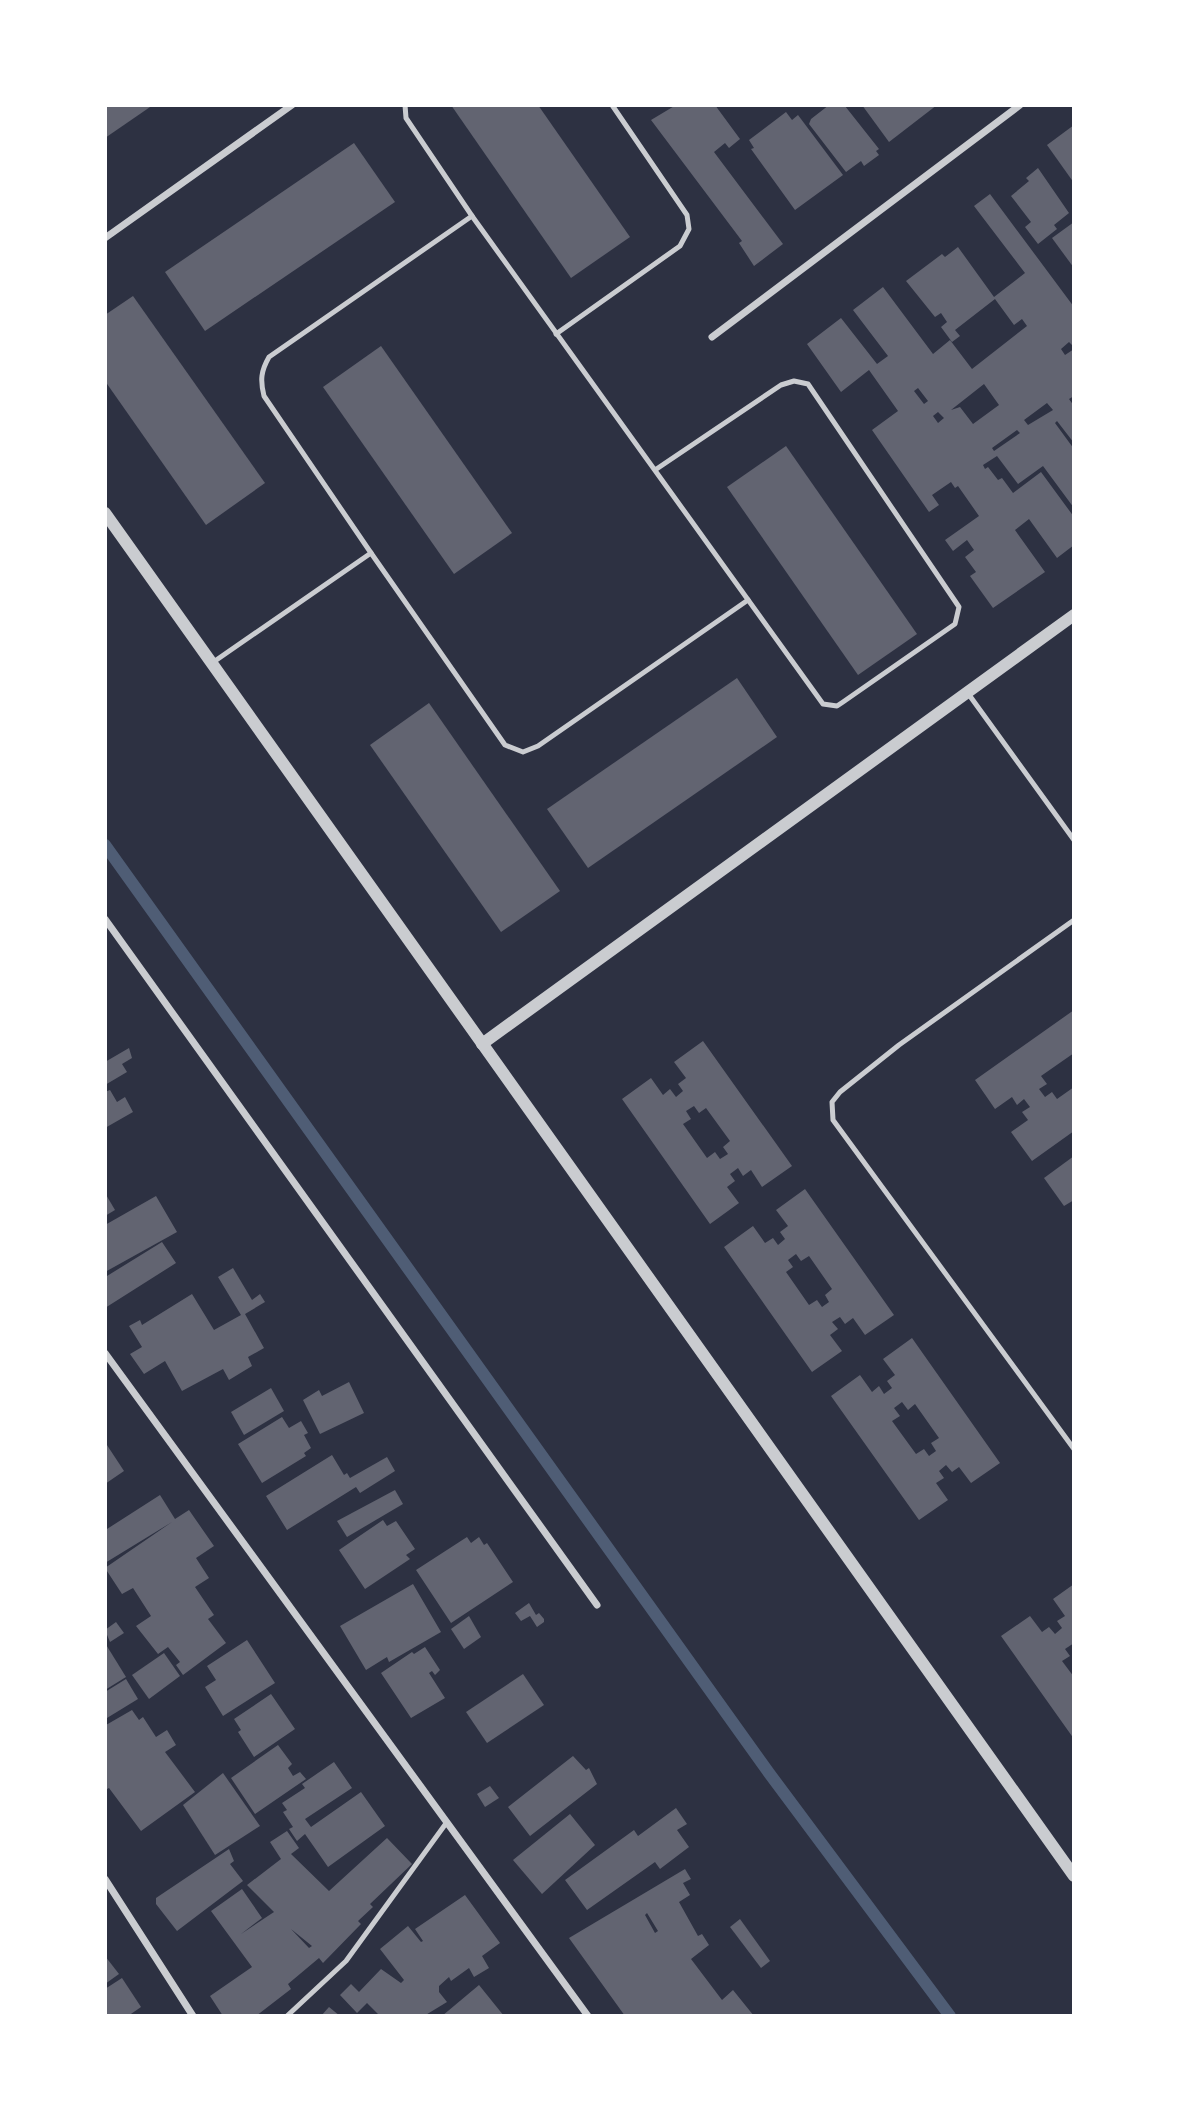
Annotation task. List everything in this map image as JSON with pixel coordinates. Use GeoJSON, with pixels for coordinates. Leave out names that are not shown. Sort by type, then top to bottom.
{"type":"FeatureCollection","features":[{"type":"Feature","properties":{"kind":"street"},"geometry":{"type":"LineString","coordinates":[[105,238],[292,105]]}},
{"type":"Feature","properties":{"kind":"street"},"geometry":{"type":"LineString","coordinates":[[712,337],[1020,105]]}},
{"type":"Feature","properties":{"kind":"street"},"geometry":{"type":"LineString","coordinates":[[105,513],[1074,1876]]}},
{"type":"Feature","properties":{"kind":"street"},"geometry":{"type":"LineString","coordinates":[[482,1044],[1074,615]]}},
{"type":"Feature","properties":{"kind":"street"},"geometry":{"type":"LineString","coordinates":[[105,919],[597,1605]]}},
{"type":"Feature","properties":{"kind":"street"},"geometry":{"type":"LineString","coordinates":[[105,1353],[588,2016]]}},
{"type":"Feature","properties":{"kind":"street"},"geometry":{"type":"LineString","coordinates":[[105,1879],[192,2016]]}},
{"type":"Feature","properties":{"kind":"lane"},"geometry":{"type":"LineString","coordinates":[[405,105],[406,118],[472,216],[819,700],[830,706],[843,702],[947,631],[959,616],[956,601],[808,384],[793,381],[781,385],[655,470]]}},
{"type":"Feature","properties":{"kind":"lane"},"geometry":{"type":"LineString","coordinates":[[556,334],[680,246],[689,229],[687,215],[612,105]]}},
{"type":"Feature","properties":{"kind":"lane"},"geometry":{"type":"LineString","coordinates":[[472,216],[269,357],[261,376],[264,396],[505,745],[523,752],[538,747],[748,600]]}},
{"type":"Feature","properties":{"kind":"lane"},"geometry":{"type":"LineString","coordinates":[[212,663],[371,554]]}},
{"type":"Feature","properties":{"kind":"lane"},"geometry":{"type":"LineString","coordinates":[[967,692],[1074,840]]}},
{"type":"Feature","properties":{"kind":"lane"},"geometry":{"type":"LineString","coordinates":[[1074,920],[899,1045],[840,1092],[832,1102],[833,1120],[1074,1449]]}},
{"type":"Feature","properties":{"kind":"lane"},"geometry":{"type":"LineString","coordinates":[[287,2016],[346,1961],[447,1822]]}},
{"type":"Feature","properties":{"kind":"building"},"geometry":{"type":"Polygon","coordinates":[[[105,105],[153,105],[105,138],[105,105]]]}},
{"type":"Feature","properties":{"kind":"building"},"geometry":{"type":"Polygon","coordinates":[[[451,105],[538,105],[630,237],[571,278],[451,105]]]}},
{"type":"Feature","properties":{"kind":"building"},"geometry":{"type":"Polygon","coordinates":[[[676,105],[715,105],[740,139],[729,148],[725,143],[714,152],[783,244],[754,266],[739,243],[742,241],[651,120],[676,105]]]}},
{"type":"Feature","properties":{"kind":"building"},"geometry":{"type":"Polygon","coordinates":[[[829,105],[845,106],[879,149],[876,151],[879,155],[864,166],[861,161],[846,172],[809,124],[811,119],[829,105]]]}},
{"type":"Feature","properties":{"kind":"building"},"geometry":{"type":"Polygon","coordinates":[[[862,105],[937,105],[889,142],[862,105]]]}},
{"type":"Feature","properties":{"kind":"building"},"geometry":{"type":"Polygon","coordinates":[[[786,112],[792,120],[798,115],[843,175],[795,210],[751,149],[754,148],[749,140],[786,112]]]}},
{"type":"Feature","properties":{"kind":"building"},"geometry":{"type":"Polygon","coordinates":[[[1074,125],[1074,183],[1047,145],[1074,125]]]}},
{"type":"Feature","properties":{"kind":"building"},"geometry":{"type":"Polygon","coordinates":[[[354,143],[395,202],[205,331],[165,272],[354,143]]]}},
{"type":"Feature","properties":{"kind":"building"},"geometry":{"type":"Polygon","coordinates":[[[1038,168],[1069,213],[1054,225],[1057,229],[1038,244],[1025,227],[1031,222],[1011,196],[1029,181],[1026,178],[1038,168]]]}},
{"type":"Feature","properties":{"kind":"building"},"geometry":{"type":"Polygon","coordinates":[[[990,194],[1074,307],[1074,347],[1069,342],[1061,349],[1065,355],[1074,349],[1074,396],[1069,399],[1074,406],[1074,443],[1057,421],[1055,423],[1074,449],[1074,508],[1043,466],[1018,484],[997,456],[983,465],[985,469],[988,467],[998,480],[1002,478],[1013,493],[1041,472],[1074,517],[1074,545],[1057,558],[1029,519],[1015,530],[1045,572],[993,608],[970,576],[976,572],[965,557],[974,550],[967,540],[953,551],[945,540],[979,516],[958,486],[955,488],[951,482],[932,495],[939,505],[929,512],[872,430],[898,411],[869,370],[841,392],[807,344],[841,318],[877,364],[888,356],[853,310],[883,287],[933,354],[950,340],[972,369],[1027,326],[1022,319],[1014,325],[995,299],[955,330],[960,336],[952,342],[941,327],[947,322],[941,313],[935,317],[906,281],[942,254],[945,257],[958,247],[994,297],[1025,273],[974,206],[990,194]],[[984,384],[951,410],[960,407],[973,424],[999,405],[984,384]],[[918,388],[914,391],[924,404],[928,401],[918,388]],[[1047,403],[1024,420],[1028,425],[1053,410],[1047,403]],[[938,412],[933,416],[938,423],[944,418],[938,412]],[[1017,430],[992,448],[994,451],[1020,433],[1017,430]]]}},
{"type":"Feature","properties":{"kind":"building"},"geometry":{"type":"Polygon","coordinates":[[[1074,222],[1074,268],[1052,238],[1074,222]]]}},
{"type":"Feature","properties":{"kind":"building"},"geometry":{"type":"Polygon","coordinates":[[[133,296],[265,483],[206,525],[105,381],[105,315],[133,296]]]}},
{"type":"Feature","properties":{"kind":"building"},"geometry":{"type":"Polygon","coordinates":[[[381,346],[512,533],[454,574],[323,387],[381,346]]]}},
{"type":"Feature","properties":{"kind":"building"},"geometry":{"type":"Polygon","coordinates":[[[786,446],[917,634],[858,675],[727,487],[786,446]]]}},
{"type":"Feature","properties":{"kind":"building"},"geometry":{"type":"Polygon","coordinates":[[[737,678],[777,737],[588,868],[547,809],[737,678]]]}},
{"type":"Feature","properties":{"kind":"building"},"geometry":{"type":"Polygon","coordinates":[[[429,703],[560,891],[501,932],[370,745],[429,703]]]}},
{"type":"Feature","properties":{"kind":"building"},"geometry":{"type":"Polygon","coordinates":[[[1074,1010],[1074,1053],[1041,1076],[1047,1084],[1039,1089],[1045,1097],[1052,1092],[1057,1099],[1074,1087],[1074,1131],[1032,1161],[1011,1132],[1028,1120],[1022,1112],[1030,1107],[1024,1099],[1017,1105],[1012,1097],[995,1109],[975,1080],[1074,1010]]]}},
{"type":"Feature","properties":{"kind":"building"},"geometry":{"type":"Polygon","coordinates":[[[703,1041],[792,1166],[762,1187],[751,1170],[743,1176],[738,1168],[730,1174],[735,1181],[727,1187],[739,1203],[710,1224],[622,1099],[651,1078],[663,1095],[670,1089],[676,1097],[683,1091],[678,1084],[686,1078],[674,1062],[703,1041]],[[694,1106],[686,1111],[691,1119],[683,1124],[707,1158],[715,1152],[720,1159],[728,1154],[723,1147],[730,1141],[706,1108],[699,1113],[694,1106]]]}},
{"type":"Feature","properties":{"kind":"building"},"geometry":{"type":"Polygon","coordinates":[[[129,1048],[132,1058],[122,1064],[127,1072],[105,1085],[105,1062],[129,1048]]]}},
{"type":"Feature","properties":{"kind":"building"},"geometry":{"type":"Polygon","coordinates":[[[110,1090],[117,1102],[125,1097],[133,1112],[105,1128],[105,1092],[110,1090]]]}},
{"type":"Feature","properties":{"kind":"building"},"geometry":{"type":"Polygon","coordinates":[[[1074,1156],[1074,1200],[1064,1206],[1044,1178],[1074,1156]]]}},
{"type":"Feature","properties":{"kind":"building"},"geometry":{"type":"Polygon","coordinates":[[[805,1189],[894,1315],[865,1335],[853,1318],[845,1324],[840,1317],[832,1322],[838,1329],[830,1335],[842,1351],[812,1372],[724,1247],[753,1226],[765,1243],[773,1238],[778,1245],[785,1239],[780,1232],[788,1226],[776,1210],[805,1189]],[[796,1254],[788,1260],[793,1267],[786,1272],[809,1305],[817,1300],[822,1307],[829,1302],[825,1295],[832,1289],[809,1256],[801,1261],[796,1254]]]}},
{"type":"Feature","properties":{"kind":"building"},"geometry":{"type":"Polygon","coordinates":[[[105,1193],[115,1210],[105,1216],[105,1193]]]}},
{"type":"Feature","properties":{"kind":"building"},"geometry":{"type":"Polygon","coordinates":[[[156,1196],[177,1232],[105,1272],[105,1225],[156,1196]]]}},
{"type":"Feature","properties":{"kind":"building"},"geometry":{"type":"Polygon","coordinates":[[[162,1242],[176,1263],[105,1308],[105,1272],[107,1276],[162,1242]]]}},
{"type":"Feature","properties":{"kind":"building"},"geometry":{"type":"Polygon","coordinates":[[[233,1268],[252,1300],[260,1294],[265,1302],[245,1314],[264,1348],[248,1357],[252,1366],[229,1380],[223,1369],[182,1391],[165,1361],[144,1374],[130,1354],[142,1347],[129,1326],[140,1320],[142,1325],[192,1294],[214,1330],[241,1315],[218,1277],[233,1268]]]}},
{"type":"Feature","properties":{"kind":"building"},"geometry":{"type":"Polygon","coordinates":[[[912,1338],[1000,1463],[971,1483],[959,1467],[952,1472],[946,1465],[939,1471],[944,1478],[936,1483],[948,1500],[919,1520],[831,1396],[860,1375],[872,1392],[879,1386],[884,1394],[892,1388],[887,1381],[895,1375],[883,1359],[912,1338]],[[902,1402],[894,1408],[900,1416],[892,1421],[916,1454],[924,1449],[929,1456],[936,1451],[931,1443],[939,1438],[915,1404],[908,1410],[902,1402]]]}},
{"type":"Feature","properties":{"kind":"building"},"geometry":{"type":"Polygon","coordinates":[[[349,1382],[364,1413],[320,1434],[303,1400],[319,1390],[322,1396],[349,1382]]]}},
{"type":"Feature","properties":{"kind":"building"},"geometry":{"type":"Polygon","coordinates":[[[271,1388],[284,1411],[244,1435],[231,1412],[271,1388]]]}},
{"type":"Feature","properties":{"kind":"building"},"geometry":{"type":"Polygon","coordinates":[[[282,1417],[289,1428],[301,1421],[308,1433],[304,1435],[311,1448],[304,1453],[306,1456],[262,1483],[238,1444],[282,1417]]]}},
{"type":"Feature","properties":{"kind":"building"},"geometry":{"type":"Polygon","coordinates":[[[105,1442],[124,1471],[105,1484],[105,1442]]]}},
{"type":"Feature","properties":{"kind":"building"},"geometry":{"type":"Polygon","coordinates":[[[332,1455],[344,1475],[347,1473],[350,1478],[387,1457],[395,1471],[360,1493],[356,1487],[287,1530],[266,1496],[332,1455]]]}},
{"type":"Feature","properties":{"kind":"building"},"geometry":{"type":"Polygon","coordinates":[[[395,1490],[403,1504],[347,1537],[337,1521],[395,1490]]]}},
{"type":"Feature","properties":{"kind":"building"},"geometry":{"type":"Polygon","coordinates":[[[160,1495],[175,1519],[189,1510],[214,1546],[196,1558],[209,1578],[195,1587],[214,1615],[208,1619],[226,1643],[183,1675],[176,1665],[180,1662],[168,1647],[158,1654],[136,1626],[151,1616],[133,1588],[122,1594],[105,1568],[172,1522],[105,1563],[105,1525],[107,1529],[160,1495]]]}},
{"type":"Feature","properties":{"kind":"building"},"geometry":{"type":"Polygon","coordinates":[[[383,1520],[387,1526],[396,1521],[415,1549],[406,1555],[410,1559],[365,1589],[339,1550],[383,1520]]]}},
{"type":"Feature","properties":{"kind":"building"},"geometry":{"type":"Polygon","coordinates":[[[467,1537],[471,1543],[479,1537],[484,1545],[487,1543],[513,1582],[451,1623],[416,1570],[467,1537]]]}},
{"type":"Feature","properties":{"kind":"building"},"geometry":{"type":"Polygon","coordinates":[[[413,1584],[441,1632],[389,1662],[387,1657],[366,1670],[340,1626],[413,1584]]]}},
{"type":"Feature","properties":{"kind":"building"},"geometry":{"type":"Polygon","coordinates":[[[1074,1584],[1074,1643],[1065,1649],[1070,1656],[1062,1661],[1074,1677],[1074,1739],[1001,1636],[1030,1616],[1042,1632],[1049,1627],[1055,1634],[1062,1628],[1057,1621],[1065,1616],[1053,1599],[1074,1584]]]}},
{"type":"Feature","properties":{"kind":"building"},"geometry":{"type":"Polygon","coordinates":[[[529,1603],[536,1615],[539,1613],[544,1619],[537,1627],[530,1616],[521,1621],[515,1613],[529,1603]]]}},
{"type":"Feature","properties":{"kind":"building"},"geometry":{"type":"Polygon","coordinates":[[[469,1616],[481,1637],[464,1649],[451,1629],[469,1616]]]}},
{"type":"Feature","properties":{"kind":"building"},"geometry":{"type":"Polygon","coordinates":[[[116,1622],[124,1633],[110,1642],[105,1630],[116,1622]]]}},
{"type":"Feature","properties":{"kind":"building"},"geometry":{"type":"Polygon","coordinates":[[[247,1640],[275,1683],[223,1716],[205,1687],[216,1680],[207,1666],[247,1640]]]}},
{"type":"Feature","properties":{"kind":"building"},"geometry":{"type":"Polygon","coordinates":[[[105,1643],[126,1677],[105,1690],[105,1643]]]}},
{"type":"Feature","properties":{"kind":"building"},"geometry":{"type":"Polygon","coordinates":[[[425,1647],[440,1670],[435,1675],[432,1671],[429,1673],[445,1698],[411,1718],[381,1673],[412,1652],[414,1654],[425,1647]]]}},
{"type":"Feature","properties":{"kind":"building"},"geometry":{"type":"Polygon","coordinates":[[[164,1653],[180,1676],[149,1699],[132,1675],[164,1653]]]}},
{"type":"Feature","properties":{"kind":"building"},"geometry":{"type":"Polygon","coordinates":[[[523,1674],[544,1705],[487,1743],[466,1712],[523,1674]]]}},
{"type":"Feature","properties":{"kind":"building"},"geometry":{"type":"Polygon","coordinates":[[[126,1679],[138,1699],[107,1718],[105,1692],[126,1679]]]}},
{"type":"Feature","properties":{"kind":"building"},"geometry":{"type":"Polygon","coordinates":[[[271,1694],[295,1729],[254,1757],[238,1732],[241,1730],[234,1719],[271,1694]]]}},
{"type":"Feature","properties":{"kind":"building"},"geometry":{"type":"Polygon","coordinates":[[[132,1710],[139,1720],[143,1717],[156,1737],[167,1730],[176,1745],[165,1752],[195,1792],[141,1831],[109,1788],[105,1790],[106,1725],[132,1710]]]}},
{"type":"Feature","properties":{"kind":"building"},"geometry":{"type":"Polygon","coordinates":[[[278,1745],[292,1764],[288,1768],[293,1776],[300,1772],[306,1779],[255,1814],[231,1778],[278,1745]]]}},
{"type":"Feature","properties":{"kind":"building"},"geometry":{"type":"Polygon","coordinates":[[[573,1756],[586,1770],[589,1768],[597,1784],[530,1836],[508,1807],[573,1756]]]}},
{"type":"Feature","properties":{"kind":"building"},"geometry":{"type":"Polygon","coordinates":[[[334,1762],[352,1788],[305,1819],[311,1827],[361,1792],[385,1826],[328,1867],[305,1834],[297,1841],[289,1829],[293,1827],[283,1812],[287,1810],[282,1803],[305,1788],[302,1784],[334,1762]]]}},
{"type":"Feature","properties":{"kind":"building"},"geometry":{"type":"Polygon","coordinates":[[[223,1773],[260,1826],[215,1855],[183,1805],[223,1773]]]}},
{"type":"Feature","properties":{"kind":"building"},"geometry":{"type":"Polygon","coordinates":[[[490,1786],[499,1798],[485,1807],[477,1794],[490,1786]]]}},
{"type":"Feature","properties":{"kind":"building"},"geometry":{"type":"Polygon","coordinates":[[[676,1808],[687,1824],[677,1830],[689,1847],[660,1869],[655,1862],[587,1910],[565,1880],[634,1830],[638,1836],[676,1808]]]}},
{"type":"Feature","properties":{"kind":"building"},"geometry":{"type":"Polygon","coordinates":[[[570,1814],[595,1845],[542,1894],[513,1860],[570,1814]]]}},
{"type":"Feature","properties":{"kind":"building"},"geometry":{"type":"Polygon","coordinates":[[[287,1831],[299,1848],[291,1854],[329,1891],[387,1838],[412,1864],[370,1904],[373,1907],[358,1921],[361,1924],[323,1963],[319,1958],[288,1984],[291,1989],[256,2016],[223,2016],[210,1996],[252,1967],[211,1911],[242,1889],[262,1918],[241,1934],[274,1912],[247,1885],[281,1859],[270,1842],[287,1831]],[[291,1929],[309,1948],[312,1946],[291,1929]]]}},
{"type":"Feature","properties":{"kind":"building"},"geometry":{"type":"Polygon","coordinates":[[[229,1849],[234,1861],[230,1864],[243,1881],[177,1931],[156,1904],[156,1898],[229,1849]]]}},
{"type":"Feature","properties":{"kind":"building"},"geometry":{"type":"Polygon","coordinates":[[[685,1869],[691,1879],[683,1883],[690,1895],[679,1902],[698,1936],[702,1934],[709,1945],[691,1959],[722,2000],[733,1990],[754,2016],[625,2016],[569,1938],[685,1869]],[[647,1913],[645,1915],[655,1933],[658,1931],[647,1913]]]}},
{"type":"Feature","properties":{"kind":"building"},"geometry":{"type":"Polygon","coordinates":[[[465,1895],[500,1943],[482,1956],[489,1968],[474,1977],[469,1968],[451,1981],[449,1977],[439,1986],[439,1992],[447,2002],[424,2016],[380,2016],[367,2003],[357,2013],[340,1995],[351,1984],[359,1992],[381,1969],[401,1983],[404,1980],[380,1949],[408,1926],[421,1942],[423,1941],[415,1929],[465,1895]]]}},
{"type":"Feature","properties":{"kind":"building"},"geometry":{"type":"Polygon","coordinates":[[[740,1919],[770,1961],[761,1968],[730,1927],[740,1919]]]}},
{"type":"Feature","properties":{"kind":"building"},"geometry":{"type":"Polygon","coordinates":[[[105,1956],[119,1974],[105,1984],[105,1956]]]}},
{"type":"Feature","properties":{"kind":"building"},"geometry":{"type":"Polygon","coordinates":[[[122,1978],[141,2007],[128,2016],[105,2016],[105,1989],[122,1978]]]}},
{"type":"Feature","properties":{"kind":"building"},"geometry":{"type":"Polygon","coordinates":[[[479,1985],[504,2016],[442,2016],[479,1985]]]}},
{"type":"Feature","properties":{"kind":"building"},"geometry":{"type":"Polygon","coordinates":[[[329,2007],[340,2016],[321,2016],[329,2007]]]}},
{"type":"Feature","properties":{"kind":"waterway"},"geometry":{"type":"LineString","coordinates":[[105,845],[769,1773],[950,2016]]}}]}
